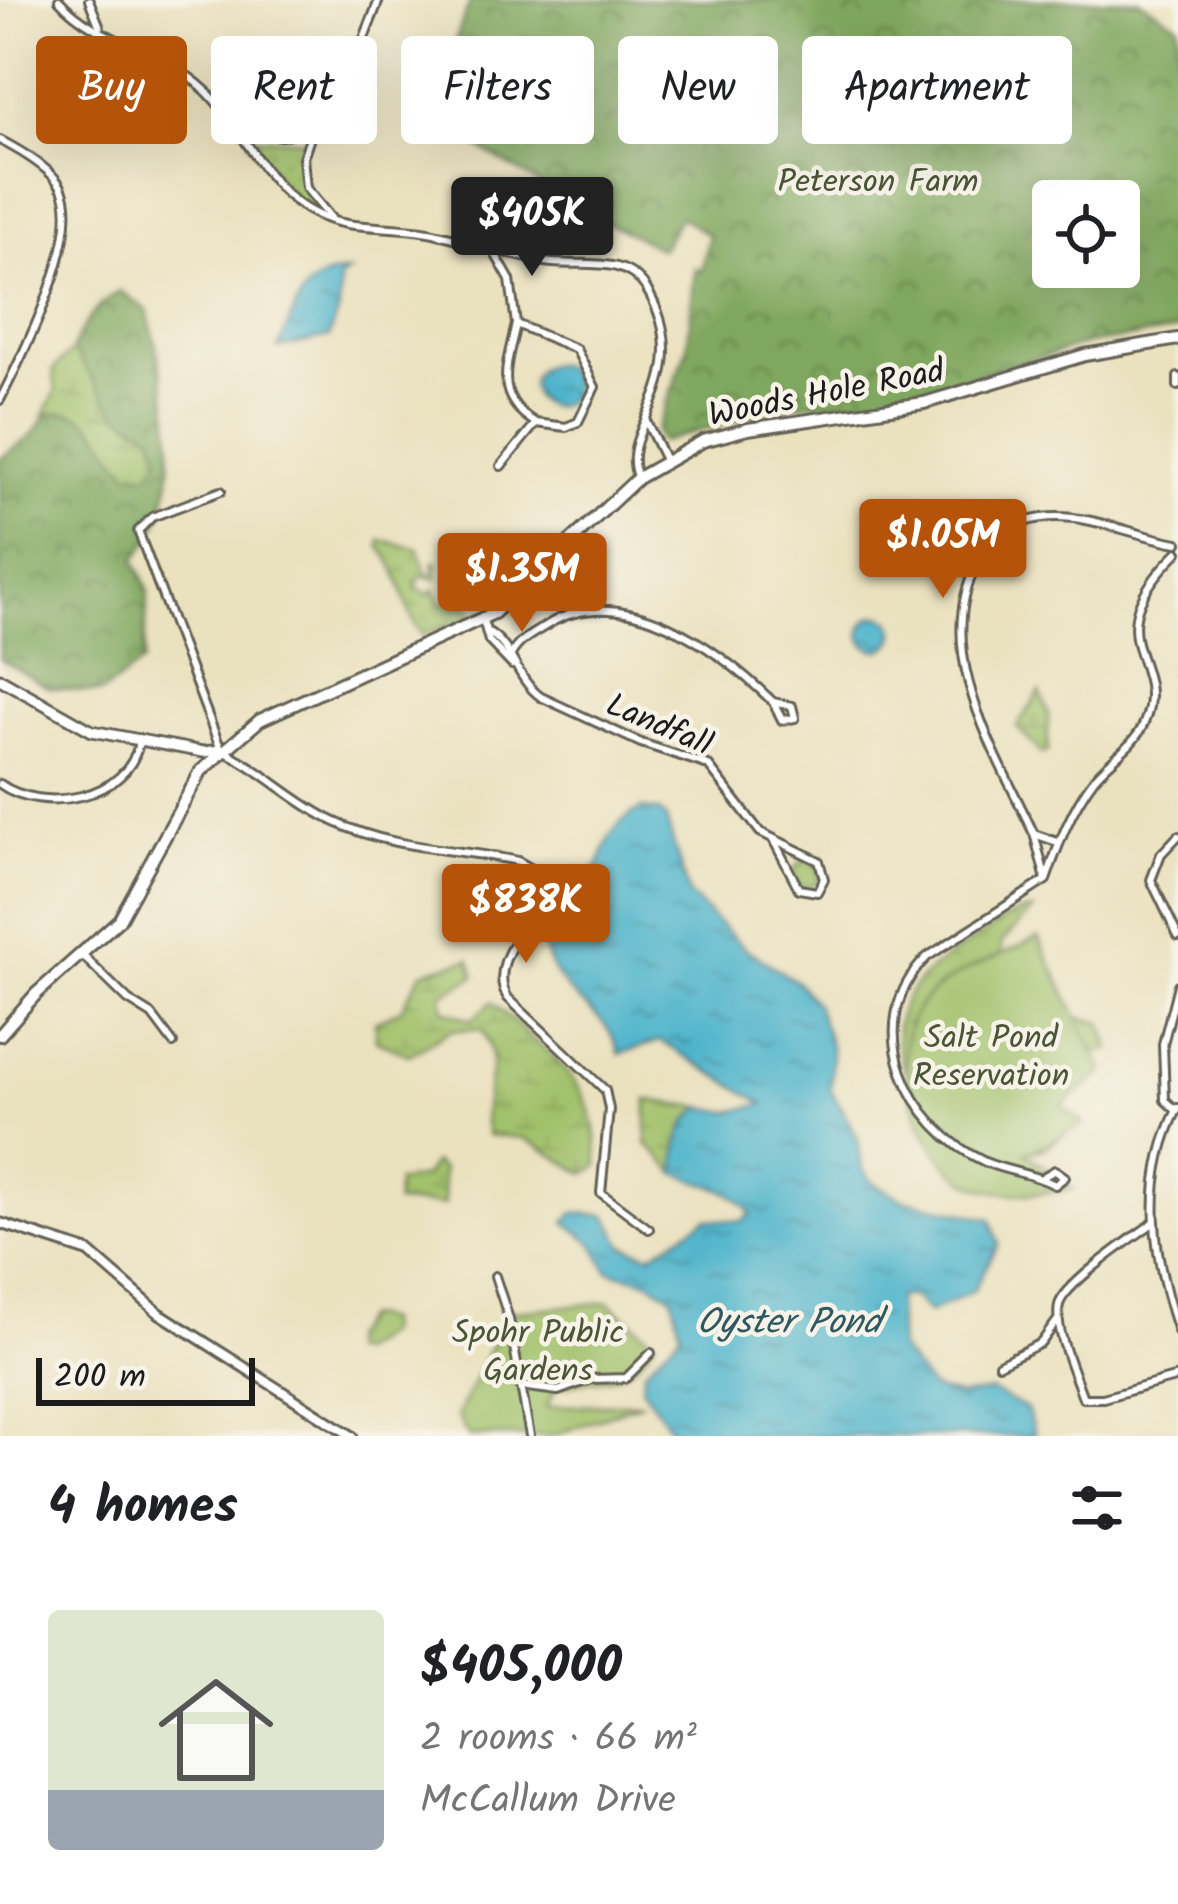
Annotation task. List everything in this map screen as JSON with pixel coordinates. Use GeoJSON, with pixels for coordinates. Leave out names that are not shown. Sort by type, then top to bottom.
{"type":"FeatureCollection","features":[{"type":"Feature","properties":{"kind":"highway","name":"Woods Hole Road"},"geometry":{"type":"LineString","coordinates":[[0,1035],[135,899],[173,815],[221,750],[260,720],[483,620],[518,595],[638,478],[664,460],[735,431],[924,403],[1085,356],[1178,338]]}},
{"type":"Feature","properties":{"kind":"main road"},"geometry":{"type":"LineString","coordinates":[[0,679],[70,723],[139,742],[221,750]]}},
{"type":"Feature","properties":{"kind":"street"},"geometry":{"type":"LineString","coordinates":[[59,0],[101,31],[197,82],[211,98]]}},
{"type":"Feature","properties":{"kind":"street"},"geometry":{"type":"LineString","coordinates":[[89,0],[101,31]]}},
{"type":"Feature","properties":{"kind":"street"},"geometry":{"type":"LineString","coordinates":[[365,36],[379,0]]}},
{"type":"Feature","properties":{"kind":"street"},"geometry":{"type":"LineString","coordinates":[[0,140],[58,183],[66,210],[54,275],[0,400]]}},
{"type":"Feature","properties":{"kind":"street"},"geometry":{"type":"LineString","coordinates":[[249,144],[291,201],[334,220],[491,247],[556,264],[608,265],[642,282],[667,360],[632,458],[638,478]]}},
{"type":"Feature","properties":{"kind":"street"},"geometry":{"type":"LineString","coordinates":[[308,144],[304,181],[314,202],[334,220]]}},
{"type":"Feature","properties":{"kind":"street"},"geometry":{"type":"LineString","coordinates":[[491,247],[510,280],[516,325],[505,353],[504,386],[523,415],[536,423],[566,427],[578,422],[592,402],[594,379],[571,344],[516,325]]}},
{"type":"Feature","properties":{"kind":"street"},"geometry":{"type":"LineString","coordinates":[[646,421],[664,460]]}},
{"type":"Feature","properties":{"kind":"street"},"geometry":{"type":"LineString","coordinates":[[501,466],[536,423]]}},
{"type":"Feature","properties":{"kind":"street"},"geometry":{"type":"LineString","coordinates":[[221,491],[152,517],[138,531],[221,750],[257,767],[330,820],[372,837],[506,858],[535,871],[540,895],[503,962],[500,984],[508,998],[605,1090],[609,1109],[601,1193],[650,1229]]}},
{"type":"Feature","properties":{"kind":"street"},"geometry":{"type":"LineString","coordinates":[[1043,1177],[987,1162],[936,1129],[905,1085],[895,1040],[899,999],[911,972],[1046,880],[1057,842],[1096,777],[1145,722],[1146,688],[1133,631],[1136,608],[1144,588],[1178,547],[1067,517],[1045,517],[1002,532],[972,573],[962,611],[967,679],[1034,834],[1046,880]]}},
{"type":"Feature","properties":{"kind":"street"},"geometry":{"type":"LineString","coordinates":[[512,665],[511,655],[519,643],[558,619],[585,611],[616,613],[695,640],[731,663],[773,702]]}},
{"type":"Feature","properties":{"kind":"street","name":"Landfall"},"geometry":{"type":"LineString","coordinates":[[483,620],[511,655]]}},
{"type":"Feature","properties":{"kind":"street","name":"Landfall"},"geometry":{"type":"LineString","coordinates":[[490,633],[489,641],[541,698],[641,743],[708,765],[727,783],[749,822],[774,842],[819,861],[824,879],[818,892],[799,889],[774,842]]}},
{"type":"Feature","properties":{"kind":"street"},"geometry":{"type":"LineString","coordinates":[[0,784],[33,796],[82,797],[116,778],[135,758],[139,742]]}},
{"type":"Feature","properties":{"kind":"street"},"geometry":{"type":"LineString","coordinates":[[1034,834],[1057,842]]}},
{"type":"Feature","properties":{"kind":"street"},"geometry":{"type":"LineString","coordinates":[[1178,836],[1161,854],[1151,880],[1178,936]]}},
{"type":"Feature","properties":{"kind":"street"},"geometry":{"type":"LineString","coordinates":[[82,955],[128,1000],[152,1016],[173,1043]]}},
{"type":"Feature","properties":{"kind":"street"},"geometry":{"type":"LineString","coordinates":[[1178,985],[1161,1060],[1165,1100],[1177,1109],[1154,1179],[1154,1223],[1178,1331]]}},
{"type":"Feature","properties":{"kind":"street"},"geometry":{"type":"LineString","coordinates":[[0,1223],[89,1252],[159,1313],[352,1436]]}},
{"type":"Feature","properties":{"kind":"street"},"geometry":{"type":"LineString","coordinates":[[1154,1223],[1070,1288],[1059,1303],[1058,1318],[1083,1398],[1103,1398],[1178,1377]]}},
{"type":"Feature","properties":{"kind":"street"},"geometry":{"type":"LineString","coordinates":[[495,1276],[530,1436]]}},
{"type":"Feature","properties":{"kind":"street"},"geometry":{"type":"LineString","coordinates":[[999,1364],[1041,1342],[1058,1318]]}},
{"type":"Feature","properties":{"kind":"street"},"geometry":{"type":"LineString","coordinates":[[520,1386],[558,1390],[591,1379],[626,1378],[651,1353]]}},
{"type":"Feature","properties":{"kind":"green space","name":"Peterson Farm"},"geometry":{"type":"Polygon","coordinates":[[[471,0],[1139,0],[1178,24],[1178,330],[1087,344],[899,398],[789,405],[661,442],[656,432],[687,350],[695,268],[701,272],[709,235],[680,217],[661,249],[573,205],[474,144],[594,144],[594,36],[457,36],[471,0]]]}},
{"type":"Feature","properties":{"kind":"green space"},"geometry":{"type":"Polygon","coordinates":[[[251,144],[303,144],[299,170],[317,211],[293,198],[251,144]]]}},
{"type":"Feature","properties":{"kind":"green space"},"geometry":{"type":"Polygon","coordinates":[[[120,291],[147,310],[171,439],[165,503],[135,559],[148,591],[143,662],[102,693],[49,688],[0,659],[0,459],[31,436],[44,419],[86,323],[120,291]]]}},
{"type":"Feature","properties":{"kind":"green space"},"geometry":{"type":"Polygon","coordinates":[[[73,350],[115,412],[153,435],[160,457],[150,473],[130,473],[85,420],[61,413],[44,415],[56,391],[53,370],[73,350]]]}},
{"type":"Feature","properties":{"kind":"green space"},"geometry":{"type":"Polygon","coordinates":[[[381,540],[419,549],[426,574],[435,572],[433,562],[438,562],[437,580],[420,575],[416,589],[431,594],[434,589],[441,603],[458,606],[466,600],[473,616],[422,635],[380,547],[381,540]]]}},
{"type":"Feature","properties":{"kind":"green space"},"geometry":{"type":"Polygon","coordinates":[[[1040,692],[1048,713],[1048,751],[1042,754],[1017,727],[1040,692]]]}},
{"type":"Feature","properties":{"kind":"green space"},"geometry":{"type":"Polygon","coordinates":[[[807,861],[820,874],[807,887],[794,874],[807,861]]]}},
{"type":"Feature","properties":{"kind":"green space","name":"Salt Pond Reservation"},"geometry":{"type":"Polygon","coordinates":[[[1033,910],[1002,942],[999,968],[1060,1014],[1102,1022],[1110,1049],[1079,1057],[1050,1096],[1068,1132],[1044,1149],[1014,1154],[911,1084],[897,1035],[906,998],[934,967],[1002,921],[1033,910]]]}},
{"type":"Feature","properties":{"kind":"green space","name":"Salt Pond Reservation"},"geometry":{"type":"Polygon","coordinates":[[[1038,937],[1104,1072],[1062,1106],[1084,1124],[1026,1153],[1073,1189],[996,1192],[954,1172],[938,1153],[913,1104],[905,1050],[909,1026],[930,994],[974,966],[1038,937]]]}},
{"type":"Feature","properties":{"kind":"green space"},"geometry":{"type":"Polygon","coordinates":[[[470,959],[475,976],[442,994],[444,1010],[472,1020],[492,1002],[566,1071],[590,1110],[596,1135],[598,1166],[585,1174],[524,1138],[488,1135],[485,1109],[491,1055],[481,1029],[451,1030],[409,1055],[376,1040],[375,1022],[401,1009],[422,972],[470,959]]]}},
{"type":"Feature","properties":{"kind":"green space"},"geometry":{"type":"Polygon","coordinates":[[[647,1100],[703,1107],[685,1124],[676,1173],[647,1144],[647,1100]]]}},
{"type":"Feature","properties":{"kind":"green space"},"geometry":{"type":"Polygon","coordinates":[[[433,1163],[442,1169],[444,1205],[396,1203],[397,1182],[424,1177],[433,1163]]]}},
{"type":"Feature","properties":{"kind":"green space","name":"Spohr Public Gardens"},"geometry":{"type":"Polygon","coordinates":[[[608,1302],[655,1341],[623,1373],[556,1388],[546,1407],[642,1402],[553,1436],[468,1436],[457,1416],[508,1312],[608,1302]]]}},
{"type":"Feature","properties":{"kind":"green space"},"geometry":{"type":"Polygon","coordinates":[[[364,1318],[385,1321],[386,1334],[358,1352],[349,1351],[348,1338],[364,1318]]]}},
{"type":"Feature","properties":{"kind":"water"},"geometry":{"type":"Polygon","coordinates":[[[348,272],[340,278],[339,310],[329,337],[278,348],[309,287],[348,272]]]}},
{"type":"Feature","properties":{"kind":"water"},"geometry":{"type":"Polygon","coordinates":[[[553,364],[568,370],[574,385],[568,400],[553,406],[538,400],[532,385],[538,370],[553,364]]]}},
{"type":"Feature","properties":{"kind":"water"},"geometry":{"type":"Polygon","coordinates":[[[878,616],[890,621],[895,633],[890,645],[878,650],[866,645],[861,633],[866,621],[878,616]]]}},
{"type":"Feature","properties":{"kind":"water","name":"Oyster Pond"},"geometry":{"type":"Polygon","coordinates":[[[642,809],[659,811],[666,819],[689,895],[746,949],[797,982],[816,1004],[832,1050],[831,1090],[858,1138],[862,1167],[872,1181],[902,1199],[991,1219],[999,1244],[973,1291],[929,1313],[912,1297],[897,1297],[899,1349],[932,1389],[961,1396],[991,1391],[1027,1409],[1035,1436],[676,1436],[642,1387],[644,1370],[681,1333],[672,1296],[649,1281],[608,1271],[593,1243],[565,1222],[574,1213],[607,1215],[623,1245],[651,1255],[706,1219],[742,1221],[751,1214],[736,1198],[676,1173],[679,1144],[684,1127],[703,1107],[730,1112],[764,1104],[660,1041],[619,1054],[602,1021],[553,969],[541,921],[565,888],[597,868],[617,826],[642,809]]]}}]}
